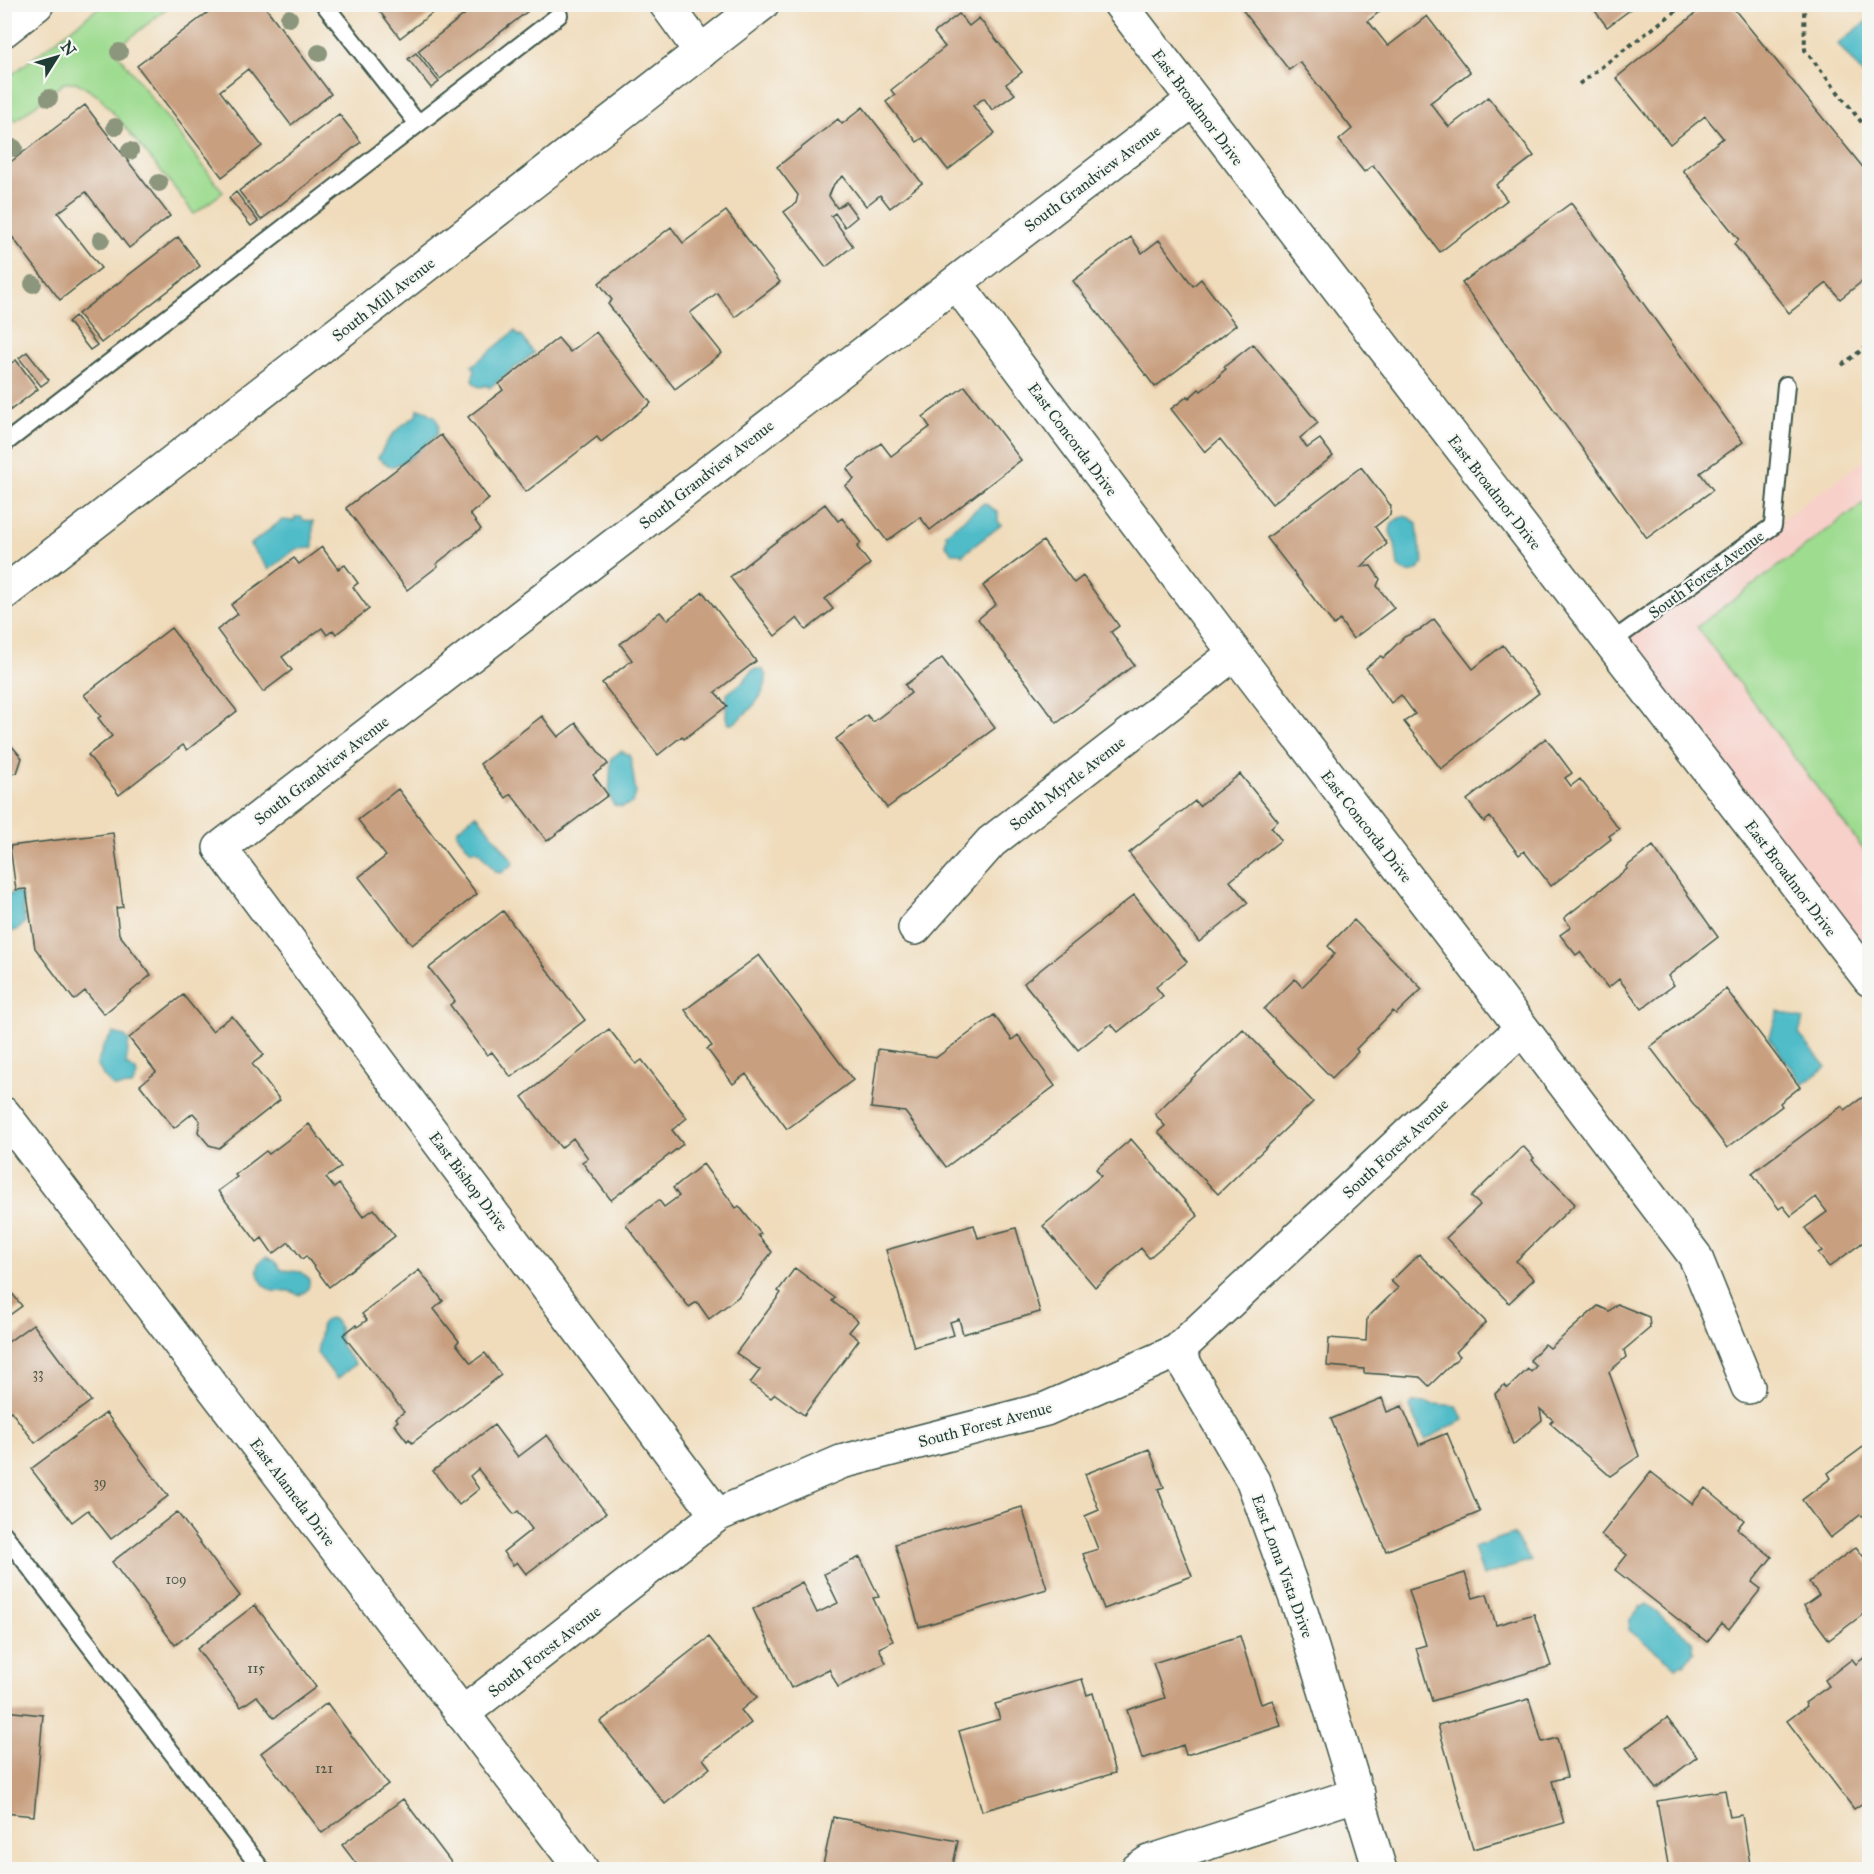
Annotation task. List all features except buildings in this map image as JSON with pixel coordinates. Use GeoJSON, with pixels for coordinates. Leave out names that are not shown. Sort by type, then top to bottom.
{"type":"FeatureCollection","features":[{"type":"Feature","properties":{"kind":"street"},"geometry":{"type":"LineString","coordinates":[[4,30],[37,4]]}},
{"type":"Feature","properties":{"kind":"street"},"geometry":{"type":"LineString","coordinates":[[666,4],[701,52]]}},
{"type":"Feature","properties":{"kind":"street","name":"South Mill Avenue"},"geometry":{"type":"LineString","coordinates":[[4,593],[762,4]]}},
{"type":"Feature","properties":{"kind":"street","name":"East Broadmor Drive"},"geometry":{"type":"LineString","coordinates":[[1120,4],[1192,101],[1611,642],[1869,981]]}},
{"type":"Feature","properties":{"kind":"street","name":"South Grandview Avenue"},"geometry":{"type":"LineString","coordinates":[[220,848],[1192,101]]}},
{"type":"Feature","properties":{"kind":"street","name":"East Concorda Drive"},"geometry":{"type":"LineString","coordinates":[[956,283],[1695,1256],[1748,1387]]}},
{"type":"Feature","properties":{"kind":"street","name":"South Myrtle Avenue"},"geometry":{"type":"LineString","coordinates":[[915,928],[991,842],[1235,653]]}},
{"type":"Feature","properties":{"kind":"street","name":"East Bishop Drive"},"geometry":{"type":"LineString","coordinates":[[220,848],[717,1515]]}},
{"type":"Feature","properties":{"kind":"street","name":"South Forest Avenue"},"geometry":{"type":"LineString","coordinates":[[462,1714],[717,1515],[841,1462],[1046,1409],[1177,1351],[1522,1028]]}},
{"type":"Feature","properties":{"kind":"street","name":"East Alameda Drive"},"geometry":{"type":"LineString","coordinates":[[4,1114],[582,1869]]}},
{"type":"Feature","properties":{"kind":"street","name":"East Loma Vista Drive"},"geometry":{"type":"LineString","coordinates":[[1177,1351],[1253,1481],[1302,1615],[1380,1869]]}},
{"type":"Feature","properties":{"kind":"street"},"geometry":{"type":"LineString","coordinates":[[1137,1869],[1149,1862],[1358,1794]]}},
{"type":"Feature","properties":{"kind":"lane"},"geometry":{"type":"LineString","coordinates":[[324,4],[418,124]]}},
{"type":"Feature","properties":{"kind":"lane"},"geometry":{"type":"LineString","coordinates":[[4,444],[559,15]]}},
{"type":"Feature","properties":{"kind":"lane","name":"South Forest Avenue"},"geometry":{"type":"LineString","coordinates":[[1611,642],[1773,526],[1786,385]]}},
{"type":"Feature","properties":{"kind":"lane"},"geometry":{"type":"LineString","coordinates":[[4,1534],[262,1869]]}},
{"type":"Feature","properties":{"kind":"path"},"geometry":{"type":"LineString","coordinates":[[1579,84],[1685,4]]}},
{"type":"Feature","properties":{"kind":"path"},"geometry":{"type":"LineString","coordinates":[[1808,4],[1804,8],[1805,50],[1869,133]]}},
{"type":"Feature","properties":{"kind":"path"},"geometry":{"type":"LineString","coordinates":[[1842,365],[1869,344]]}},
{"type":"Feature","properties":{"kind":"shaded area"},"geometry":{"type":"Polygon","coordinates":[[[1869,457],[1869,980],[1611,642],[1869,457]]]}},
{"type":"Feature","properties":{"kind":"green space"},"geometry":{"type":"Polygon","coordinates":[[[102,5],[171,5],[115,50],[223,192],[194,214],[100,97],[76,82],[64,83],[15,121],[5,107],[5,80],[102,5]]]}},
{"type":"Feature","properties":{"kind":"green space"},"geometry":{"type":"Polygon","coordinates":[[[1869,499],[1869,857],[1697,627],[1869,499]]]}},
{"type":"Feature","properties":{"kind":"water"},"geometry":{"type":"Polygon","coordinates":[[[1868,20],[1870,23],[1869,82],[1838,44],[1868,20]]]}},
{"type":"Feature","properties":{"kind":"water"},"geometry":{"type":"Polygon","coordinates":[[[515,331],[519,336],[521,335],[534,353],[489,388],[487,385],[480,387],[476,385],[472,380],[475,369],[472,366],[515,331]]]}},
{"type":"Feature","properties":{"kind":"water"},"geometry":{"type":"Polygon","coordinates":[[[418,409],[428,411],[429,414],[435,416],[439,425],[437,435],[406,461],[391,467],[378,458],[390,438],[417,415],[418,409]]]}},
{"type":"Feature","properties":{"kind":"water"},"geometry":{"type":"Polygon","coordinates":[[[984,503],[998,512],[998,521],[1001,525],[962,555],[952,553],[945,544],[947,536],[945,534],[984,503]]]}},
{"type":"Feature","properties":{"kind":"water"},"geometry":{"type":"Polygon","coordinates":[[[1406,516],[1417,523],[1419,546],[1424,560],[1413,572],[1406,572],[1398,566],[1395,544],[1390,532],[1395,521],[1406,516]]]}},
{"type":"Feature","properties":{"kind":"water"},"geometry":{"type":"Polygon","coordinates":[[[295,517],[313,521],[313,548],[296,549],[269,570],[250,545],[282,520],[294,521],[295,517]]]}},
{"type":"Feature","properties":{"kind":"water"},"geometry":{"type":"Polygon","coordinates":[[[752,670],[763,670],[766,676],[764,690],[750,709],[733,724],[729,724],[726,717],[727,694],[744,681],[752,670]]]}},
{"type":"Feature","properties":{"kind":"water"},"geometry":{"type":"Polygon","coordinates":[[[621,751],[629,755],[631,760],[636,794],[632,803],[622,807],[614,805],[609,796],[611,759],[621,751]]]}},
{"type":"Feature","properties":{"kind":"water"},"geometry":{"type":"Polygon","coordinates":[[[477,815],[513,861],[513,864],[501,873],[496,872],[478,850],[470,850],[457,834],[458,829],[477,815]]]}},
{"type":"Feature","properties":{"kind":"water"},"geometry":{"type":"Polygon","coordinates":[[[5,889],[11,895],[14,892],[22,896],[25,923],[17,930],[9,932],[5,930],[5,889]]]}},
{"type":"Feature","properties":{"kind":"water"},"geometry":{"type":"Polygon","coordinates":[[[1778,1011],[1803,1019],[1799,1034],[1826,1067],[1803,1084],[1769,1038],[1778,1011]]]}},
{"type":"Feature","properties":{"kind":"water"},"geometry":{"type":"Polygon","coordinates":[[[113,1033],[125,1036],[129,1041],[126,1065],[136,1071],[137,1076],[132,1086],[114,1087],[104,1077],[97,1064],[104,1045],[113,1033]]]}},
{"type":"Feature","properties":{"kind":"water"},"geometry":{"type":"Polygon","coordinates":[[[266,1257],[274,1261],[282,1270],[301,1272],[309,1279],[307,1290],[298,1295],[291,1291],[275,1292],[265,1286],[260,1279],[258,1266],[259,1262],[266,1257]]]}},
{"type":"Feature","properties":{"kind":"water"},"geometry":{"type":"Polygon","coordinates":[[[329,1318],[339,1326],[340,1343],[355,1364],[337,1379],[317,1353],[322,1323],[329,1318]]]}},
{"type":"Feature","properties":{"kind":"water"},"geometry":{"type":"Polygon","coordinates":[[[1413,1402],[1457,1406],[1463,1420],[1425,1440],[1409,1405],[1413,1402]]]}},
{"type":"Feature","properties":{"kind":"water"},"geometry":{"type":"Polygon","coordinates":[[[1513,1534],[1531,1561],[1483,1576],[1474,1547],[1513,1534]]]}},
{"type":"Feature","properties":{"kind":"water"},"geometry":{"type":"Polygon","coordinates":[[[1647,1605],[1693,1641],[1694,1651],[1684,1665],[1682,1663],[1676,1667],[1629,1630],[1629,1620],[1640,1606],[1642,1608],[1647,1605]]]}}]}
